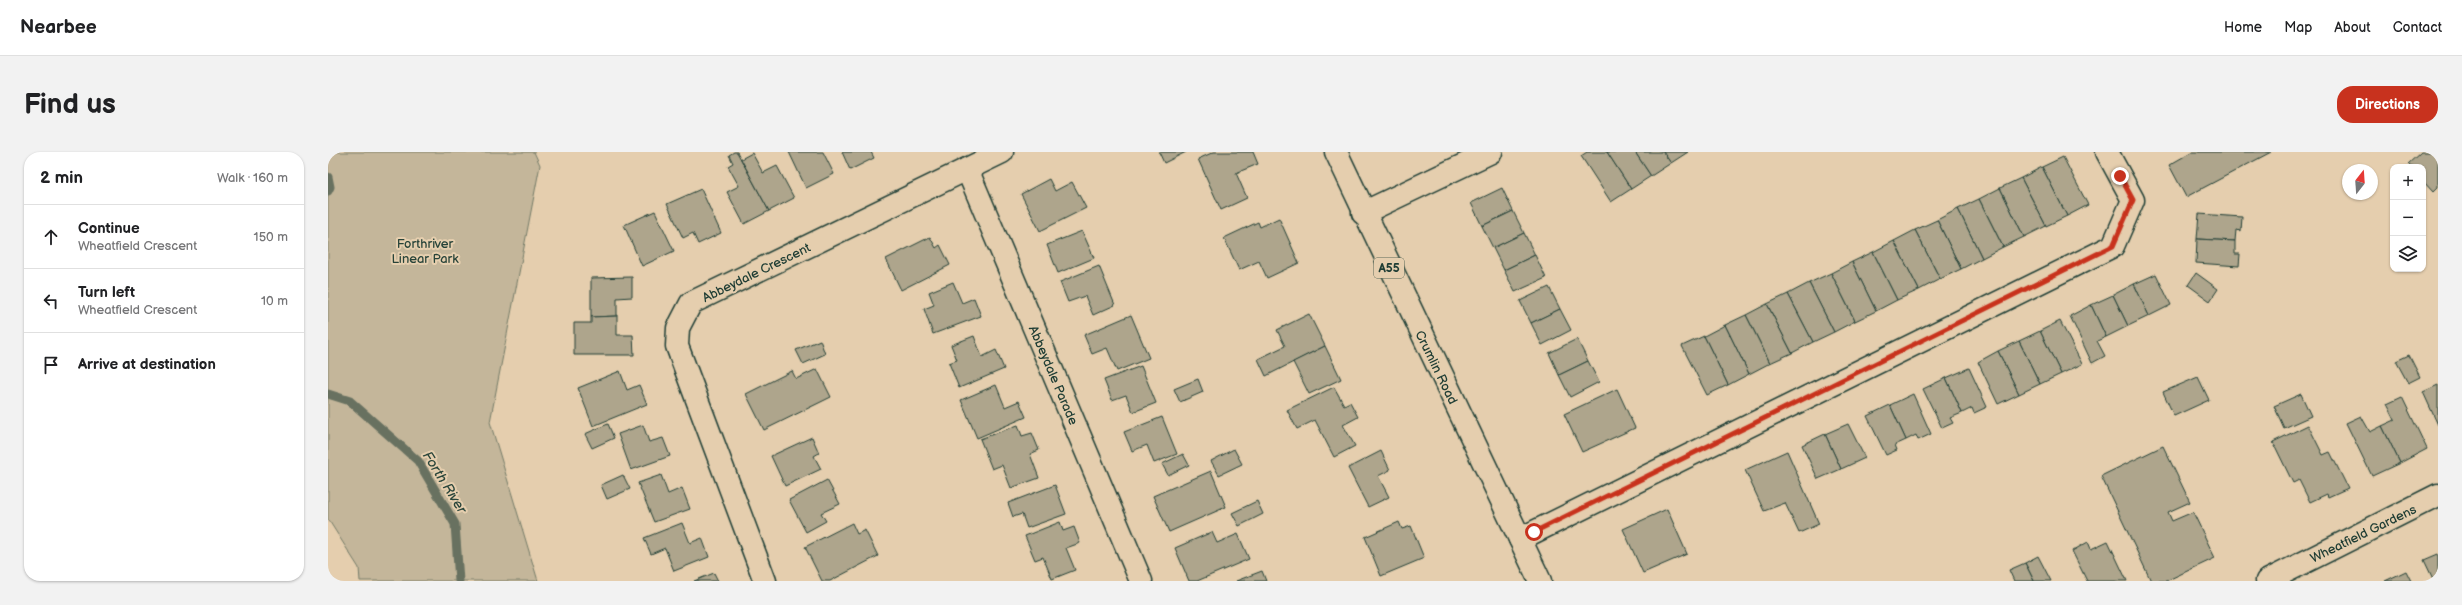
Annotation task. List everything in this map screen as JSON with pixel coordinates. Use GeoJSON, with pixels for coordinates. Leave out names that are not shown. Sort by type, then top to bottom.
{"type":"FeatureCollection","features":[{"type":"Feature","properties":{"kind":"main road","name":"Abbeydale Crescent"},"geometry":{"type":"LineString","coordinates":[[765,581],[677,346],[678,328],[691,303],[1002,152]]}},
{"type":"Feature","properties":{"kind":"main road","name":"Crumlin Road"},"geometry":{"type":"LineString","coordinates":[[1336,152],[1363,213],[1540,581]]}},
{"type":"Feature","properties":{"kind":"main road"},"geometry":{"type":"LineString","coordinates":[[1363,213],[1491,152]]}},
{"type":"Feature","properties":{"kind":"main road"},"geometry":{"type":"LineString","coordinates":[[1520,539],[2113,246],[2133,200],[2107,152]]}},
{"type":"Feature","properties":{"kind":"main road","name":"Abbeydale Parade"},"geometry":{"type":"LineString","coordinates":[[967,170],[1142,581]]}},
{"type":"Feature","properties":{"kind":"main road","name":"Wheatfield Gardens"},"geometry":{"type":"LineString","coordinates":[[2267,581],[2438,496]]}},
{"type":"Feature","properties":{"kind":"green space","name":"Forthriver Linear Park"},"geometry":{"type":"Polygon","coordinates":[[[328,152],[534,152],[540,165],[490,422],[538,581],[360,581],[359,568],[328,519],[328,152]]]}},
{"type":"Feature","properties":{"kind":"building"},"geometry":{"type":"Polygon","coordinates":[[[737,152],[769,211],[744,224],[727,192],[739,186],[728,166],[733,163],[729,155],[737,152]]]}},
{"type":"Feature","properties":{"kind":"building"},"geometry":{"type":"Polygon","coordinates":[[[789,152],[823,152],[834,174],[806,188],[789,152]]]}},
{"type":"Feature","properties":{"kind":"building"},"geometry":{"type":"Polygon","coordinates":[[[842,152],[871,152],[874,158],[850,170],[842,152]]]}},
{"type":"Feature","properties":{"kind":"building"},"geometry":{"type":"Polygon","coordinates":[[[1159,152],[1186,152],[1164,163],[1159,152]]]}},
{"type":"Feature","properties":{"kind":"building"},"geometry":{"type":"Polygon","coordinates":[[[1214,152],[1253,152],[1258,164],[1236,173],[1247,198],[1221,210],[1198,159],[1214,152]]]}},
{"type":"Feature","properties":{"kind":"building"},"geometry":{"type":"Polygon","coordinates":[[[1587,152],[1607,152],[1631,189],[1611,202],[1581,156],[1587,152]]]}},
{"type":"Feature","properties":{"kind":"building"},"geometry":{"type":"Polygon","coordinates":[[[1607,152],[1635,152],[1651,176],[1631,189],[1607,152]]]}},
{"type":"Feature","properties":{"kind":"building"},"geometry":{"type":"Polygon","coordinates":[[[1635,152],[1663,152],[1671,163],[1651,176],[1635,152]]]}},
{"type":"Feature","properties":{"kind":"building"},"geometry":{"type":"Polygon","coordinates":[[[1663,152],[1688,152],[1671,163],[1663,152]]]}},
{"type":"Feature","properties":{"kind":"building"},"geometry":{"type":"Polygon","coordinates":[[[2192,152],[2271,152],[2186,197],[2169,165],[2192,152]]]}},
{"type":"Feature","properties":{"kind":"building"},"geometry":{"type":"Polygon","coordinates":[[[2421,152],[2435,152],[2438,156],[2438,187],[2433,192],[2426,184],[2426,164],[2408,164],[2421,152]]]}},
{"type":"Feature","properties":{"kind":"building"},"geometry":{"type":"Polygon","coordinates":[[[752,153],[763,173],[777,166],[794,198],[769,211],[741,159],[752,153]]]}},
{"type":"Feature","properties":{"kind":"building"},"geometry":{"type":"Polygon","coordinates":[[[2063,157],[2088,205],[2067,216],[2042,167],[2063,157]]]}},
{"type":"Feature","properties":{"kind":"building"},"geometry":{"type":"Polygon","coordinates":[[[2042,167],[2067,216],[2046,226],[2021,178],[2042,167]]]}},
{"type":"Feature","properties":{"kind":"building"},"geometry":{"type":"Polygon","coordinates":[[[2021,178],[2046,226],[2024,237],[2000,188],[2021,178]]]}},
{"type":"Feature","properties":{"kind":"building"},"geometry":{"type":"Polygon","coordinates":[[[1049,179],[1055,191],[1072,182],[1086,208],[1040,231],[1021,194],[1049,179]]]}},
{"type":"Feature","properties":{"kind":"building"},"geometry":{"type":"Polygon","coordinates":[[[1502,188],[1513,211],[1482,226],[1471,203],[1502,188]]]}},
{"type":"Feature","properties":{"kind":"building"},"geometry":{"type":"Polygon","coordinates":[[[2000,188],[2024,237],[2003,247],[1979,199],[2000,188]]]}},
{"type":"Feature","properties":{"kind":"building"},"geometry":{"type":"Polygon","coordinates":[[[701,189],[721,233],[698,244],[693,233],[683,238],[667,204],[701,189]]]}},
{"type":"Feature","properties":{"kind":"building"},"geometry":{"type":"Polygon","coordinates":[[[1979,199],[2003,247],[1982,258],[1958,209],[1979,199]]]}},
{"type":"Feature","properties":{"kind":"building"},"geometry":{"type":"Polygon","coordinates":[[[1958,209],[1982,258],[1961,269],[1937,220],[1958,209]]]}},
{"type":"Feature","properties":{"kind":"building"},"geometry":{"type":"Polygon","coordinates":[[[655,211],[674,251],[642,266],[624,225],[655,211]]]}},
{"type":"Feature","properties":{"kind":"building"},"geometry":{"type":"Polygon","coordinates":[[[1513,211],[1524,233],[1493,248],[1482,226],[1513,211]]]}},
{"type":"Feature","properties":{"kind":"building"},"geometry":{"type":"Polygon","coordinates":[[[2199,214],[2242,217],[2241,231],[2236,230],[2235,241],[2197,239],[2199,214]]]}},
{"type":"Feature","properties":{"kind":"building"},"geometry":{"type":"Polygon","coordinates":[[[1279,218],[1299,263],[1267,278],[1259,261],[1239,270],[1224,238],[1258,222],[1260,227],[1279,218]]]}},
{"type":"Feature","properties":{"kind":"building"},"geometry":{"type":"Polygon","coordinates":[[[1937,220],[1961,269],[1940,279],[1915,230],[1937,220]]]}},
{"type":"Feature","properties":{"kind":"building"},"geometry":{"type":"Polygon","coordinates":[[[1915,230],[1940,279],[1919,290],[1894,241],[1915,230]]]}},
{"type":"Feature","properties":{"kind":"building"},"geometry":{"type":"Polygon","coordinates":[[[1082,231],[1094,258],[1058,273],[1047,245],[1082,231]]]}},
{"type":"Feature","properties":{"kind":"building"},"geometry":{"type":"Polygon","coordinates":[[[1524,233],[1535,255],[1504,270],[1493,248],[1524,233]]]}},
{"type":"Feature","properties":{"kind":"building"},"geometry":{"type":"Polygon","coordinates":[[[930,237],[936,248],[940,245],[950,265],[901,290],[886,259],[930,237]]]}},
{"type":"Feature","properties":{"kind":"building"},"geometry":{"type":"Polygon","coordinates":[[[2197,239],[2235,241],[2235,254],[2240,254],[2239,266],[2196,263],[2197,239]]]}},
{"type":"Feature","properties":{"kind":"building"},"geometry":{"type":"Polygon","coordinates":[[[1894,241],[1919,290],[1897,300],[1873,252],[1894,241]]]}},
{"type":"Feature","properties":{"kind":"building"},"geometry":{"type":"Polygon","coordinates":[[[1873,252],[1897,300],[1876,311],[1852,262],[1873,252]]]}},
{"type":"Feature","properties":{"kind":"building"},"geometry":{"type":"Polygon","coordinates":[[[1535,255],[1546,278],[1515,292],[1504,270],[1535,255]]]}},
{"type":"Feature","properties":{"kind":"building"},"geometry":{"type":"Polygon","coordinates":[[[1852,262],[1876,311],[1855,321],[1831,273],[1852,262]]]}},
{"type":"Feature","properties":{"kind":"building"},"geometry":{"type":"Polygon","coordinates":[[[1099,266],[1115,305],[1093,315],[1085,296],[1068,302],[1060,282],[1099,266]]]}},
{"type":"Feature","properties":{"kind":"building"},"geometry":{"type":"Polygon","coordinates":[[[1831,273],[1855,321],[1834,332],[1809,283],[1831,273]]]}},
{"type":"Feature","properties":{"kind":"building"},"geometry":{"type":"Polygon","coordinates":[[[2196,273],[2218,289],[2210,301],[2188,285],[2196,273]]]}},
{"type":"Feature","properties":{"kind":"building"},"geometry":{"type":"Polygon","coordinates":[[[2156,274],[2171,305],[2149,316],[2134,284],[2156,274]]]}},
{"type":"Feature","properties":{"kind":"building"},"geometry":{"type":"Polygon","coordinates":[[[632,277],[632,297],[617,298],[617,316],[591,317],[591,278],[632,277]]]}},
{"type":"Feature","properties":{"kind":"building"},"geometry":{"type":"Polygon","coordinates":[[[953,282],[962,303],[974,298],[981,316],[933,334],[924,309],[934,305],[929,292],[953,282]]]}},
{"type":"Feature","properties":{"kind":"building"},"geometry":{"type":"Polygon","coordinates":[[[1809,283],[1834,332],[1813,342],[1788,294],[1809,283]]]}},
{"type":"Feature","properties":{"kind":"building"},"geometry":{"type":"Polygon","coordinates":[[[2134,284],[2149,316],[2128,326],[2113,295],[2134,284]]]}},
{"type":"Feature","properties":{"kind":"building"},"geometry":{"type":"Polygon","coordinates":[[[1549,287],[1560,309],[1531,323],[1520,301],[1549,287]]]}},
{"type":"Feature","properties":{"kind":"building"},"geometry":{"type":"Polygon","coordinates":[[[1788,294],[1813,342],[1792,353],[1767,304],[1788,294]]]}},
{"type":"Feature","properties":{"kind":"building"},"geometry":{"type":"Polygon","coordinates":[[[2113,295],[2128,326],[2106,337],[2091,305],[2113,295]]]}},
{"type":"Feature","properties":{"kind":"building"},"geometry":{"type":"Polygon","coordinates":[[[1767,304],[1792,353],[1770,363],[1746,315],[1767,304]]]}},
{"type":"Feature","properties":{"kind":"building"},"geometry":{"type":"Polygon","coordinates":[[[2091,305],[2106,337],[2097,341],[2105,356],[2092,363],[2070,316],[2091,305]]]}},
{"type":"Feature","properties":{"kind":"building"},"geometry":{"type":"Polygon","coordinates":[[[1560,309],[1571,330],[1542,345],[1531,323],[1560,309]]]}},
{"type":"Feature","properties":{"kind":"building"},"geometry":{"type":"Polygon","coordinates":[[[1309,314],[1325,346],[1266,376],[1258,359],[1285,346],[1277,330],[1309,314]]]}},
{"type":"Feature","properties":{"kind":"building"},"geometry":{"type":"Polygon","coordinates":[[[1131,315],[1149,358],[1117,371],[1107,348],[1092,354],[1084,335],[1131,315]]]}},
{"type":"Feature","properties":{"kind":"building"},"geometry":{"type":"Polygon","coordinates":[[[1746,315],[1770,363],[1749,374],[1725,325],[1746,315]]]}},
{"type":"Feature","properties":{"kind":"building"},"geometry":{"type":"Polygon","coordinates":[[[617,316],[617,335],[633,335],[634,355],[574,355],[574,323],[591,323],[591,317],[617,316]]]}},
{"type":"Feature","properties":{"kind":"building"},"geometry":{"type":"Polygon","coordinates":[[[2060,321],[2082,364],[2061,374],[2040,331],[2060,321]]]}},
{"type":"Feature","properties":{"kind":"building"},"geometry":{"type":"Polygon","coordinates":[[[1725,325],[1749,374],[1728,385],[1704,336],[1725,325]]]}},
{"type":"Feature","properties":{"kind":"building"},"geometry":{"type":"Polygon","coordinates":[[[2040,331],[2061,374],[2040,384],[2019,341],[2040,331]]]}},
{"type":"Feature","properties":{"kind":"building"},"geometry":{"type":"Polygon","coordinates":[[[974,336],[982,357],[996,350],[1004,369],[959,388],[949,363],[957,360],[951,345],[974,336]]]}},
{"type":"Feature","properties":{"kind":"building"},"geometry":{"type":"Polygon","coordinates":[[[1704,336],[1728,385],[1707,395],[1682,346],[1704,336]]]}},
{"type":"Feature","properties":{"kind":"building"},"geometry":{"type":"Polygon","coordinates":[[[1577,339],[1588,361],[1559,375],[1549,353],[1577,339]]]}},
{"type":"Feature","properties":{"kind":"building"},"geometry":{"type":"Polygon","coordinates":[[[820,340],[825,354],[803,364],[796,350],[820,340]]]}},
{"type":"Feature","properties":{"kind":"building"},"geometry":{"type":"Polygon","coordinates":[[[2019,341],[2040,384],[2019,394],[1998,351],[2019,341]]]}},
{"type":"Feature","properties":{"kind":"building"},"geometry":{"type":"Polygon","coordinates":[[[1325,346],[1341,379],[1309,394],[1293,362],[1325,346]]]}},
{"type":"Feature","properties":{"kind":"building"},"geometry":{"type":"Polygon","coordinates":[[[1998,351],[2019,394],[1998,404],[1978,362],[1998,351]]]}},
{"type":"Feature","properties":{"kind":"building"},"geometry":{"type":"Polygon","coordinates":[[[2409,355],[2420,377],[2408,383],[2396,361],[2409,355]]]}},
{"type":"Feature","properties":{"kind":"building"},"geometry":{"type":"Polygon","coordinates":[[[1588,361],[1599,382],[1570,397],[1559,375],[1588,361]]]}},
{"type":"Feature","properties":{"kind":"building"},"geometry":{"type":"Polygon","coordinates":[[[1141,366],[1156,403],[1133,412],[1126,395],[1112,400],[1104,380],[1141,366]]]}},
{"type":"Feature","properties":{"kind":"building"},"geometry":{"type":"Polygon","coordinates":[[[1969,368],[1987,407],[1974,413],[1972,408],[1962,413],[1946,378],[1969,368]]]}},
{"type":"Feature","properties":{"kind":"building"},"geometry":{"type":"Polygon","coordinates":[[[817,369],[831,397],[764,430],[746,394],[792,371],[796,379],[817,369]]]}},
{"type":"Feature","properties":{"kind":"building"},"geometry":{"type":"Polygon","coordinates":[[[620,371],[627,390],[639,385],[647,404],[593,426],[578,388],[620,371]]]}},
{"type":"Feature","properties":{"kind":"building"},"geometry":{"type":"Polygon","coordinates":[[[2198,377],[2209,400],[2174,416],[2163,392],[2198,377]]]}},
{"type":"Feature","properties":{"kind":"building"},"geometry":{"type":"Polygon","coordinates":[[[1946,378],[1962,413],[1950,418],[1953,423],[1942,428],[1923,389],[1946,378]]]}},
{"type":"Feature","properties":{"kind":"building"},"geometry":{"type":"Polygon","coordinates":[[[1198,379],[1203,392],[1180,402],[1174,389],[1198,379]]]}},
{"type":"Feature","properties":{"kind":"building"},"geometry":{"type":"Polygon","coordinates":[[[996,385],[1005,407],[1019,401],[1026,417],[977,438],[961,400],[996,385]]]}},
{"type":"Feature","properties":{"kind":"building"},"geometry":{"type":"Polygon","coordinates":[[[2438,385],[2438,425],[2423,392],[2438,385]]]}},
{"type":"Feature","properties":{"kind":"building"},"geometry":{"type":"Polygon","coordinates":[[[1334,387],[1344,405],[1350,402],[1358,417],[1343,425],[1355,446],[1334,457],[1315,420],[1297,429],[1287,410],[1334,387]]]}},
{"type":"Feature","properties":{"kind":"building"},"geometry":{"type":"Polygon","coordinates":[[[1617,389],[1635,428],[1582,452],[1564,414],[1617,389]]]}},
{"type":"Feature","properties":{"kind":"building"},"geometry":{"type":"Polygon","coordinates":[[[1913,394],[1931,434],[1918,440],[1916,435],[1906,440],[1890,405],[1913,394]]]}},
{"type":"Feature","properties":{"kind":"building"},"geometry":{"type":"Polygon","coordinates":[[[2301,394],[2311,416],[2284,428],[2274,406],[2301,394]]]}},
{"type":"Feature","properties":{"kind":"building"},"geometry":{"type":"Polygon","coordinates":[[[2402,397],[2427,449],[2400,463],[2382,426],[2395,420],[2387,404],[2402,397]]]}},
{"type":"Feature","properties":{"kind":"building"},"geometry":{"type":"Polygon","coordinates":[[[1890,405],[1906,440],[1895,445],[1897,450],[1886,455],[1867,416],[1890,405]]]}},
{"type":"Feature","properties":{"kind":"building"},"geometry":{"type":"Polygon","coordinates":[[[2361,416],[2370,432],[2382,426],[2400,463],[2372,476],[2346,423],[2361,416]]]}},
{"type":"Feature","properties":{"kind":"building"},"geometry":{"type":"Polygon","coordinates":[[[1162,417],[1177,454],[1154,463],[1147,445],[1132,451],[1124,432],[1162,417]]]}},
{"type":"Feature","properties":{"kind":"building"},"geometry":{"type":"Polygon","coordinates":[[[608,424],[614,438],[592,448],[585,434],[608,424]]]}},
{"type":"Feature","properties":{"kind":"building"},"geometry":{"type":"Polygon","coordinates":[[[1848,424],[1865,458],[1841,469],[1825,434],[1848,424]]]}},
{"type":"Feature","properties":{"kind":"building"},"geometry":{"type":"Polygon","coordinates":[[[643,425],[649,442],[663,438],[670,456],[631,470],[618,434],[643,425]]]}},
{"type":"Feature","properties":{"kind":"building"},"geometry":{"type":"Polygon","coordinates":[[[1018,425],[1022,436],[1032,433],[1039,450],[1030,454],[1039,478],[1011,488],[1002,465],[992,469],[980,439],[1018,425]]]}},
{"type":"Feature","properties":{"kind":"building"},"geometry":{"type":"Polygon","coordinates":[[[2308,425],[2323,455],[2330,452],[2348,488],[2328,497],[2327,494],[2310,502],[2299,480],[2293,483],[2273,442],[2308,425]]]}},
{"type":"Feature","properties":{"kind":"building"},"geometry":{"type":"Polygon","coordinates":[[[1825,434],[1841,469],[1818,479],[1802,445],[1825,434]]]}},
{"type":"Feature","properties":{"kind":"building"},"geometry":{"type":"Polygon","coordinates":[[[812,437],[819,453],[814,456],[821,469],[785,486],[771,456],[812,437]]]}},
{"type":"Feature","properties":{"kind":"building"},"geometry":{"type":"Polygon","coordinates":[[[2163,446],[2190,502],[2168,512],[2172,521],[2193,512],[2215,558],[2166,581],[2151,581],[2101,476],[2163,446]]]}},
{"type":"Feature","properties":{"kind":"building"},"geometry":{"type":"Polygon","coordinates":[[[1234,449],[1242,464],[1219,475],[1211,461],[1234,449]]]}},
{"type":"Feature","properties":{"kind":"building"},"geometry":{"type":"Polygon","coordinates":[[[1381,451],[1390,470],[1378,476],[1389,497],[1368,507],[1348,468],[1381,451]]]}},
{"type":"Feature","properties":{"kind":"building"},"geometry":{"type":"Polygon","coordinates":[[[1787,451],[1819,524],[1799,533],[1785,503],[1764,511],[1745,470],[1787,451]]]}},
{"type":"Feature","properties":{"kind":"building"},"geometry":{"type":"Polygon","coordinates":[[[1183,454],[1189,465],[1168,475],[1162,464],[1183,454]]]}},
{"type":"Feature","properties":{"kind":"building"},"geometry":{"type":"Polygon","coordinates":[[[1211,471],[1226,507],[1169,532],[1153,496],[1211,471]]]}},
{"type":"Feature","properties":{"kind":"building"},"geometry":{"type":"Polygon","coordinates":[[[623,475],[630,489],[607,499],[601,485],[623,475]]]}},
{"type":"Feature","properties":{"kind":"building"},"geometry":{"type":"Polygon","coordinates":[[[661,475],[668,494],[682,488],[690,509],[654,522],[638,483],[661,475]]]}},
{"type":"Feature","properties":{"kind":"building"},"geometry":{"type":"Polygon","coordinates":[[[827,480],[840,504],[821,513],[826,521],[806,532],[789,500],[827,480]]]}},
{"type":"Feature","properties":{"kind":"building"},"geometry":{"type":"Polygon","coordinates":[[[1055,485],[1066,514],[1027,528],[1022,514],[1013,517],[1008,503],[1055,485]]]}},
{"type":"Feature","properties":{"kind":"building"},"geometry":{"type":"Polygon","coordinates":[[[1257,501],[1263,514],[1239,526],[1232,513],[1257,501]]]}},
{"type":"Feature","properties":{"kind":"building"},"geometry":{"type":"Polygon","coordinates":[[[1667,509],[1687,554],[1643,573],[1623,529],[1667,509]]]}},
{"type":"Feature","properties":{"kind":"building"},"geometry":{"type":"Polygon","coordinates":[[[1060,522],[1063,531],[1074,527],[1080,543],[1066,548],[1075,570],[1052,579],[1043,557],[1035,560],[1025,536],[1060,522]]]}},
{"type":"Feature","properties":{"kind":"building"},"geometry":{"type":"Polygon","coordinates":[[[1399,522],[1402,529],[1411,526],[1424,558],[1381,576],[1365,537],[1399,522]]]}},
{"type":"Feature","properties":{"kind":"building"},"geometry":{"type":"Polygon","coordinates":[[[682,523],[690,543],[702,538],[709,557],[674,571],[665,548],[651,554],[644,538],[682,523]]]}},
{"type":"Feature","properties":{"kind":"building"},"geometry":{"type":"Polygon","coordinates":[[[852,523],[857,534],[865,530],[878,556],[830,581],[822,581],[805,547],[852,523]]]}},
{"type":"Feature","properties":{"kind":"building"},"geometry":{"type":"Polygon","coordinates":[[[1212,532],[1217,543],[1238,534],[1249,559],[1197,581],[1189,581],[1175,548],[1212,532]]]}},
{"type":"Feature","properties":{"kind":"building"},"geometry":{"type":"Polygon","coordinates":[[[2108,541],[2127,581],[2087,581],[2072,551],[2088,542],[2091,549],[2108,541]]]}},
{"type":"Feature","properties":{"kind":"building"},"geometry":{"type":"Polygon","coordinates":[[[2438,554],[2438,581],[2434,581],[2424,560],[2438,554]]]}},
{"type":"Feature","properties":{"kind":"building"},"geometry":{"type":"Polygon","coordinates":[[[2038,556],[2051,581],[2034,581],[2025,563],[2038,556]]]}},
{"type":"Feature","properties":{"kind":"building"},"geometry":{"type":"Polygon","coordinates":[[[2025,563],[2034,581],[2014,581],[2009,570],[2025,563]]]}},
{"type":"Feature","properties":{"kind":"building"},"geometry":{"type":"Polygon","coordinates":[[[1262,571],[1266,581],[1236,581],[1262,571]]]}},
{"type":"Feature","properties":{"kind":"building"},"geometry":{"type":"Polygon","coordinates":[[[2406,571],[2411,581],[2385,581],[2406,571]]]}},
{"type":"Feature","properties":{"kind":"building"},"geometry":{"type":"Polygon","coordinates":[[[714,573],[718,581],[694,581],[714,573]]]}},
{"type":"Feature","properties":{"kind":"waterway","name":"Forth River"},"geometry":{"type":"LineString","coordinates":[[328,177],[330,187],[328,191]]}},
{"type":"Feature","properties":{"kind":"waterway","name":"Forth River"},"geometry":{"type":"LineString","coordinates":[[328,394],[350,401],[418,461],[455,524],[459,581]]}},
{"type":"Feature","properties":{"kind":"route"},"geometry":{"type":"LineString","coordinates":[[1534,532],[2113,246],[2133,200],[2120,176]]}}]}
